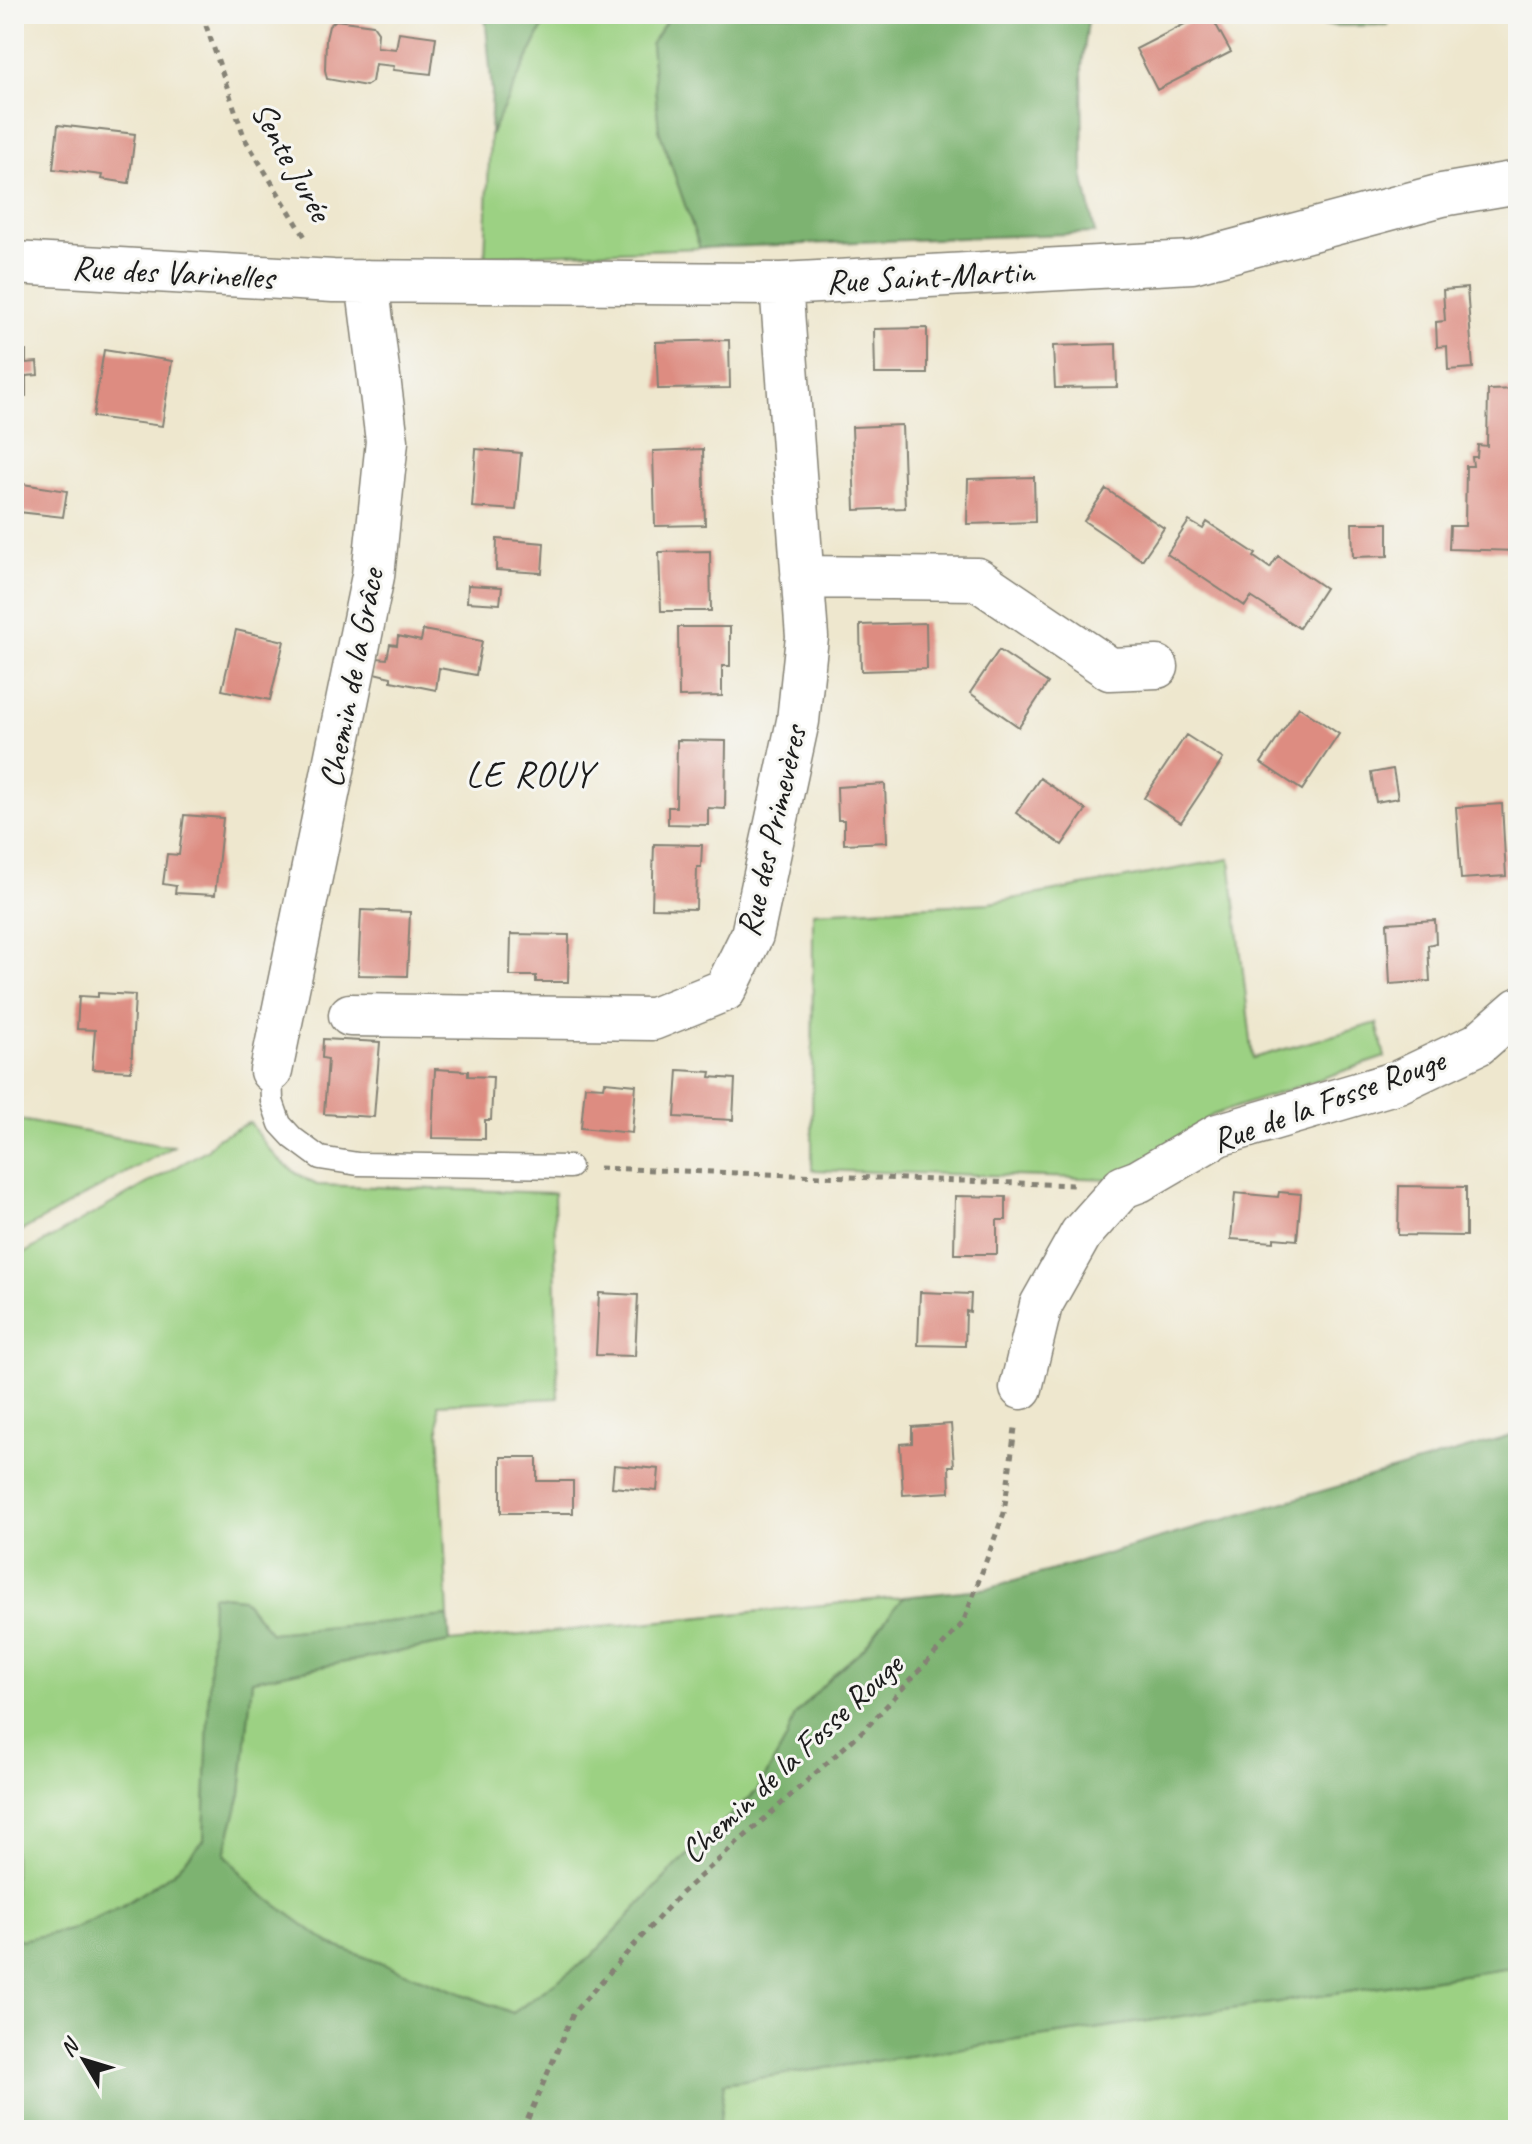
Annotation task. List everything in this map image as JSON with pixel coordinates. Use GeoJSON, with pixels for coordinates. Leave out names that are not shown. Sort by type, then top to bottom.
{"type":"FeatureCollection","features":[{"type":"Feature","properties":{"kind":"street","name":"Rue Saint-Martin"},"geometry":{"type":"LineString","coordinates":[[350,281],[781,284],[1192,262],[1442,195],[1518,182]]}},
{"type":"Feature","properties":{"kind":"street","name":"Rue des Varinelles"},"geometry":{"type":"LineString","coordinates":[[14,263],[350,281]]}},
{"type":"Feature","properties":{"kind":"street","name":"Chemin de la Grâce"},"geometry":{"type":"LineString","coordinates":[[271,1071],[373,576],[387,441],[350,281]]}},
{"type":"Feature","properties":{"kind":"street","name":"Rue des Primevères"},"geometry":{"type":"LineString","coordinates":[[350,1015],[653,1019],[725,990],[752,935],[798,721],[807,637],[781,284]]}},
{"type":"Feature","properties":{"kind":"street"},"geometry":{"type":"LineString","coordinates":[[802,577],[977,579],[1110,669],[1157,667]]}},
{"type":"Feature","properties":{"kind":"street","name":"Rue de la Fosse Rouge"},"geometry":{"type":"LineString","coordinates":[[1021,1388],[1041,1305],[1081,1234],[1123,1187],[1139,1181],[1218,1135],[1398,1082],[1478,1044],[1518,1009]]}},
{"type":"Feature","properties":{"kind":"lane"},"geometry":{"type":"LineString","coordinates":[[271,1071],[272,1101],[280,1124],[320,1158],[358,1164],[570,1167]]}},
{"type":"Feature","properties":{"kind":"path","name":"Sente Jurée"},"geometry":{"type":"LineString","coordinates":[[202,14],[245,139],[350,281]]}},
{"type":"Feature","properties":{"kind":"path"},"geometry":{"type":"LineString","coordinates":[[570,1167],[1123,1187]]}},
{"type":"Feature","properties":{"kind":"path","name":"Chemin de la Fosse Rouge"},"geometry":{"type":"LineString","coordinates":[[523,2130],[574,2012],[679,1895],[867,1727],[963,1623],[1004,1513],[1021,1388]]}},
{"type":"Feature","properties":{"kind":"green space"},"geometry":{"type":"Polygon","coordinates":[[[485,14],[549,14],[490,135],[492,91],[485,14]]]}},
{"type":"Feature","properties":{"kind":"green space"},"geometry":{"type":"Polygon","coordinates":[[[549,14],[671,14],[651,44],[659,130],[700,248],[485,256],[490,135],[549,14]]]}},
{"type":"Feature","properties":{"kind":"green space"},"geometry":{"type":"Polygon","coordinates":[[[671,14],[1089,14],[1082,66],[1083,174],[1095,233],[700,248],[659,130],[651,44],[671,14]]]}},
{"type":"Feature","properties":{"kind":"green space"},"geometry":{"type":"Polygon","coordinates":[[[1315,14],[1391,14],[1388,25],[1324,26],[1315,14]]]}},
{"type":"Feature","properties":{"kind":"green space"},"geometry":{"type":"Polygon","coordinates":[[[1230,859],[1253,1058],[1377,1023],[1385,1057],[1213,1115],[1115,1179],[812,1170],[813,912],[990,903],[1230,859]]]}},
{"type":"Feature","properties":{"kind":"green space"},"geometry":{"type":"Polygon","coordinates":[[[14,1119],[159,1145],[174,1146],[14,1235],[14,1119]]]}},
{"type":"Feature","properties":{"kind":"green space"},"geometry":{"type":"Polygon","coordinates":[[[250,1122],[278,1159],[317,1185],[554,1193],[558,1398],[438,1404],[448,1616],[271,1633],[242,1598],[213,1595],[204,1840],[174,1872],[122,1906],[69,1930],[21,1940],[14,1936],[14,1259],[208,1149],[217,1138],[250,1122]]]}},
{"type":"Feature","properties":{"kind":"green space"},"geometry":{"type":"Polygon","coordinates":[[[1518,1379],[1518,1967],[724,2083],[719,2130],[14,2130],[14,1936],[21,1940],[69,1930],[122,1906],[174,1872],[204,1840],[212,1595],[242,1598],[271,1633],[448,1616],[450,1642],[252,1680],[241,1794],[225,1854],[256,1890],[330,1944],[513,2013],[592,1956],[676,1866],[758,1790],[786,1740],[795,1715],[864,1648],[903,1597],[991,1588],[1514,1435],[1518,1379]]]}},
{"type":"Feature","properties":{"kind":"green space"},"geometry":{"type":"Polygon","coordinates":[[[903,1597],[864,1648],[795,1715],[786,1740],[758,1790],[676,1866],[592,1956],[513,2013],[330,1944],[256,1890],[225,1854],[241,1794],[252,1680],[450,1642],[903,1597]]]}},
{"type":"Feature","properties":{"kind":"green space"},"geometry":{"type":"Polygon","coordinates":[[[1518,1967],[1518,2130],[719,2130],[723,2083],[1518,1967]]]}},
{"type":"Feature","properties":{"kind":"building"},"geometry":{"type":"Polygon","coordinates":[[[1204,14],[1210,14],[1231,52],[1157,90],[1136,49],[1204,14]]]}},
{"type":"Feature","properties":{"kind":"building"},"geometry":{"type":"Polygon","coordinates":[[[336,20],[373,25],[378,32],[377,47],[396,49],[399,32],[436,37],[431,74],[393,70],[394,66],[375,64],[372,82],[366,86],[327,79],[326,39],[329,26],[336,20]]]}},
{"type":"Feature","properties":{"kind":"building"},"geometry":{"type":"Polygon","coordinates":[[[58,125],[135,134],[129,183],[101,179],[102,175],[53,169],[58,125]]]}},
{"type":"Feature","properties":{"kind":"building"},"geometry":{"type":"Polygon","coordinates":[[[1467,288],[1473,368],[1448,370],[1447,346],[1437,347],[1436,322],[1445,321],[1443,290],[1467,288]]]}},
{"type":"Feature","properties":{"kind":"building"},"geometry":{"type":"Polygon","coordinates":[[[927,328],[927,374],[875,374],[874,329],[927,328]]]}},
{"type":"Feature","properties":{"kind":"building"},"geometry":{"type":"Polygon","coordinates":[[[729,340],[730,388],[658,389],[656,342],[729,340]]]}},
{"type":"Feature","properties":{"kind":"building"},"geometry":{"type":"Polygon","coordinates":[[[1116,344],[1117,387],[1055,388],[1053,346],[1116,344]]]}},
{"type":"Feature","properties":{"kind":"building"},"geometry":{"type":"Polygon","coordinates":[[[104,350],[172,361],[162,426],[93,417],[104,350]]]}},
{"type":"Feature","properties":{"kind":"building"},"geometry":{"type":"Polygon","coordinates":[[[26,351],[26,363],[37,362],[38,375],[26,376],[26,396],[14,395],[14,352],[26,351]]]}},
{"type":"Feature","properties":{"kind":"building"},"geometry":{"type":"Polygon","coordinates":[[[1518,389],[1518,551],[1449,549],[1450,526],[1465,526],[1466,466],[1473,466],[1472,457],[1477,457],[1478,445],[1487,446],[1488,390],[1518,389]]]}},
{"type":"Feature","properties":{"kind":"building"},"geometry":{"type":"Polygon","coordinates":[[[902,425],[905,508],[855,510],[852,427],[902,425]]]}},
{"type":"Feature","properties":{"kind":"building"},"geometry":{"type":"Polygon","coordinates":[[[476,449],[521,453],[516,510],[472,507],[476,449]]]}},
{"type":"Feature","properties":{"kind":"building"},"geometry":{"type":"Polygon","coordinates":[[[703,449],[705,525],[655,526],[653,451],[703,449]]]}},
{"type":"Feature","properties":{"kind":"building"},"geometry":{"type":"Polygon","coordinates":[[[1034,477],[1035,522],[967,524],[968,479],[1034,477]]]}},
{"type":"Feature","properties":{"kind":"building"},"geometry":{"type":"Polygon","coordinates":[[[23,484],[67,491],[63,517],[19,512],[23,484]]]}},
{"type":"Feature","properties":{"kind":"building"},"geometry":{"type":"Polygon","coordinates":[[[1106,489],[1164,528],[1142,560],[1084,521],[1106,489]]]}},
{"type":"Feature","properties":{"kind":"building"},"geometry":{"type":"Polygon","coordinates":[[[1189,521],[1203,529],[1207,522],[1256,554],[1254,557],[1270,568],[1278,556],[1325,588],[1299,628],[1251,597],[1245,606],[1167,554],[1189,521]]]}},
{"type":"Feature","properties":{"kind":"building"},"geometry":{"type":"Polygon","coordinates":[[[1352,523],[1388,523],[1388,556],[1353,557],[1352,523]]]}},
{"type":"Feature","properties":{"kind":"building"},"geometry":{"type":"Polygon","coordinates":[[[497,539],[544,543],[542,573],[496,570],[497,539]]]}},
{"type":"Feature","properties":{"kind":"building"},"geometry":{"type":"Polygon","coordinates":[[[710,551],[711,611],[661,611],[659,552],[710,551]]]}},
{"type":"Feature","properties":{"kind":"building"},"geometry":{"type":"Polygon","coordinates":[[[468,585],[502,587],[500,604],[467,602],[468,585]]]}},
{"type":"Feature","properties":{"kind":"building"},"geometry":{"type":"Polygon","coordinates":[[[926,623],[927,669],[861,671],[860,625],[926,623]]]}},
{"type":"Feature","properties":{"kind":"building"},"geometry":{"type":"Polygon","coordinates":[[[678,627],[730,627],[730,666],[722,666],[722,696],[679,697],[678,627]]]}},
{"type":"Feature","properties":{"kind":"building"},"geometry":{"type":"Polygon","coordinates":[[[236,630],[284,641],[270,700],[222,690],[236,630]]]}},
{"type":"Feature","properties":{"kind":"building"},"geometry":{"type":"Polygon","coordinates":[[[423,630],[482,641],[476,675],[439,668],[436,690],[391,681],[391,677],[374,673],[377,658],[387,659],[390,644],[397,645],[398,636],[421,641],[423,630]]]}},
{"type":"Feature","properties":{"kind":"building"},"geometry":{"type":"Polygon","coordinates":[[[999,650],[1048,683],[1019,727],[970,693],[999,650]]]}},
{"type":"Feature","properties":{"kind":"building"},"geometry":{"type":"Polygon","coordinates":[[[1299,707],[1339,734],[1302,790],[1261,763],[1299,707]]]}},
{"type":"Feature","properties":{"kind":"building"},"geometry":{"type":"Polygon","coordinates":[[[1186,735],[1223,759],[1181,822],[1144,798],[1186,735]]]}},
{"type":"Feature","properties":{"kind":"building"},"geometry":{"type":"Polygon","coordinates":[[[677,740],[726,741],[725,809],[708,808],[708,825],[668,824],[668,807],[676,807],[677,740]]]}},
{"type":"Feature","properties":{"kind":"building"},"geometry":{"type":"Polygon","coordinates":[[[1393,769],[1398,798],[1376,802],[1371,773],[1393,769]]]}},
{"type":"Feature","properties":{"kind":"building"},"geometry":{"type":"Polygon","coordinates":[[[1040,778],[1086,810],[1062,845],[1016,813],[1040,778]]]}},
{"type":"Feature","properties":{"kind":"building"},"geometry":{"type":"Polygon","coordinates":[[[885,784],[887,842],[844,844],[844,820],[838,820],[837,787],[885,784]]]}},
{"type":"Feature","properties":{"kind":"building"},"geometry":{"type":"Polygon","coordinates":[[[1502,804],[1506,876],[1461,879],[1456,807],[1502,804]]]}},
{"type":"Feature","properties":{"kind":"building"},"geometry":{"type":"Polygon","coordinates":[[[184,815],[223,818],[215,895],[175,893],[176,886],[163,884],[167,854],[179,855],[184,815]]]}},
{"type":"Feature","properties":{"kind":"building"},"geometry":{"type":"Polygon","coordinates":[[[654,844],[702,845],[701,867],[697,867],[696,909],[652,908],[654,844]]]}},
{"type":"Feature","properties":{"kind":"building"},"geometry":{"type":"Polygon","coordinates":[[[361,910],[410,912],[407,976],[358,975],[361,910]]]}},
{"type":"Feature","properties":{"kind":"building"},"geometry":{"type":"Polygon","coordinates":[[[1435,920],[1436,943],[1428,945],[1430,981],[1390,984],[1387,923],[1435,920]]]}},
{"type":"Feature","properties":{"kind":"building"},"geometry":{"type":"Polygon","coordinates":[[[511,934],[569,935],[568,982],[536,982],[536,976],[510,976],[511,934]]]}},
{"type":"Feature","properties":{"kind":"building"},"geometry":{"type":"Polygon","coordinates":[[[98,993],[135,995],[131,1071],[92,1069],[95,1030],[77,1029],[79,996],[98,997],[98,993]]]}},
{"type":"Feature","properties":{"kind":"building"},"geometry":{"type":"Polygon","coordinates":[[[323,1039],[380,1042],[374,1117],[324,1114],[328,1059],[322,1058],[323,1039]]]}},
{"type":"Feature","properties":{"kind":"building"},"geometry":{"type":"Polygon","coordinates":[[[435,1069],[468,1071],[468,1076],[493,1077],[491,1120],[485,1120],[485,1139],[432,1138],[435,1069]]]}},
{"type":"Feature","properties":{"kind":"building"},"geometry":{"type":"Polygon","coordinates":[[[678,1070],[711,1072],[710,1077],[735,1079],[733,1120],[675,1117],[678,1070]]]}},
{"type":"Feature","properties":{"kind":"building"},"geometry":{"type":"Polygon","coordinates":[[[605,1082],[636,1085],[632,1133],[581,1128],[585,1086],[604,1087],[605,1082]]]}},
{"type":"Feature","properties":{"kind":"building"},"geometry":{"type":"Polygon","coordinates":[[[1399,1186],[1466,1187],[1466,1236],[1398,1235],[1399,1186]]]}},
{"type":"Feature","properties":{"kind":"building"},"geometry":{"type":"Polygon","coordinates":[[[1279,1192],[1301,1194],[1297,1240],[1231,1239],[1235,1193],[1278,1197],[1279,1192]]]}},
{"type":"Feature","properties":{"kind":"building"},"geometry":{"type":"Polygon","coordinates":[[[955,1196],[1006,1197],[1006,1220],[997,1220],[997,1254],[954,1254],[955,1196]]]}},
{"type":"Feature","properties":{"kind":"building"},"geometry":{"type":"Polygon","coordinates":[[[920,1292],[971,1294],[970,1312],[966,1311],[965,1346],[918,1345],[920,1292]]]}},
{"type":"Feature","properties":{"kind":"building"},"geometry":{"type":"Polygon","coordinates":[[[599,1293],[638,1295],[635,1356],[596,1355],[599,1293]]]}},
{"type":"Feature","properties":{"kind":"building"},"geometry":{"type":"Polygon","coordinates":[[[951,1424],[954,1466],[949,1466],[950,1492],[903,1495],[900,1444],[912,1443],[912,1427],[951,1424]]]}},
{"type":"Feature","properties":{"kind":"building"},"geometry":{"type":"Polygon","coordinates":[[[501,1457],[537,1457],[537,1481],[573,1481],[573,1513],[501,1513],[501,1457]]]}},
{"type":"Feature","properties":{"kind":"building"},"geometry":{"type":"Polygon","coordinates":[[[614,1465],[659,1469],[657,1491],[612,1487],[614,1465]]]}},
{"type":"Feature","properties":{"kind":"district","name":"LE ROUY"},"geometry":{"type":"Point","coordinates":[530,774]}}]}
